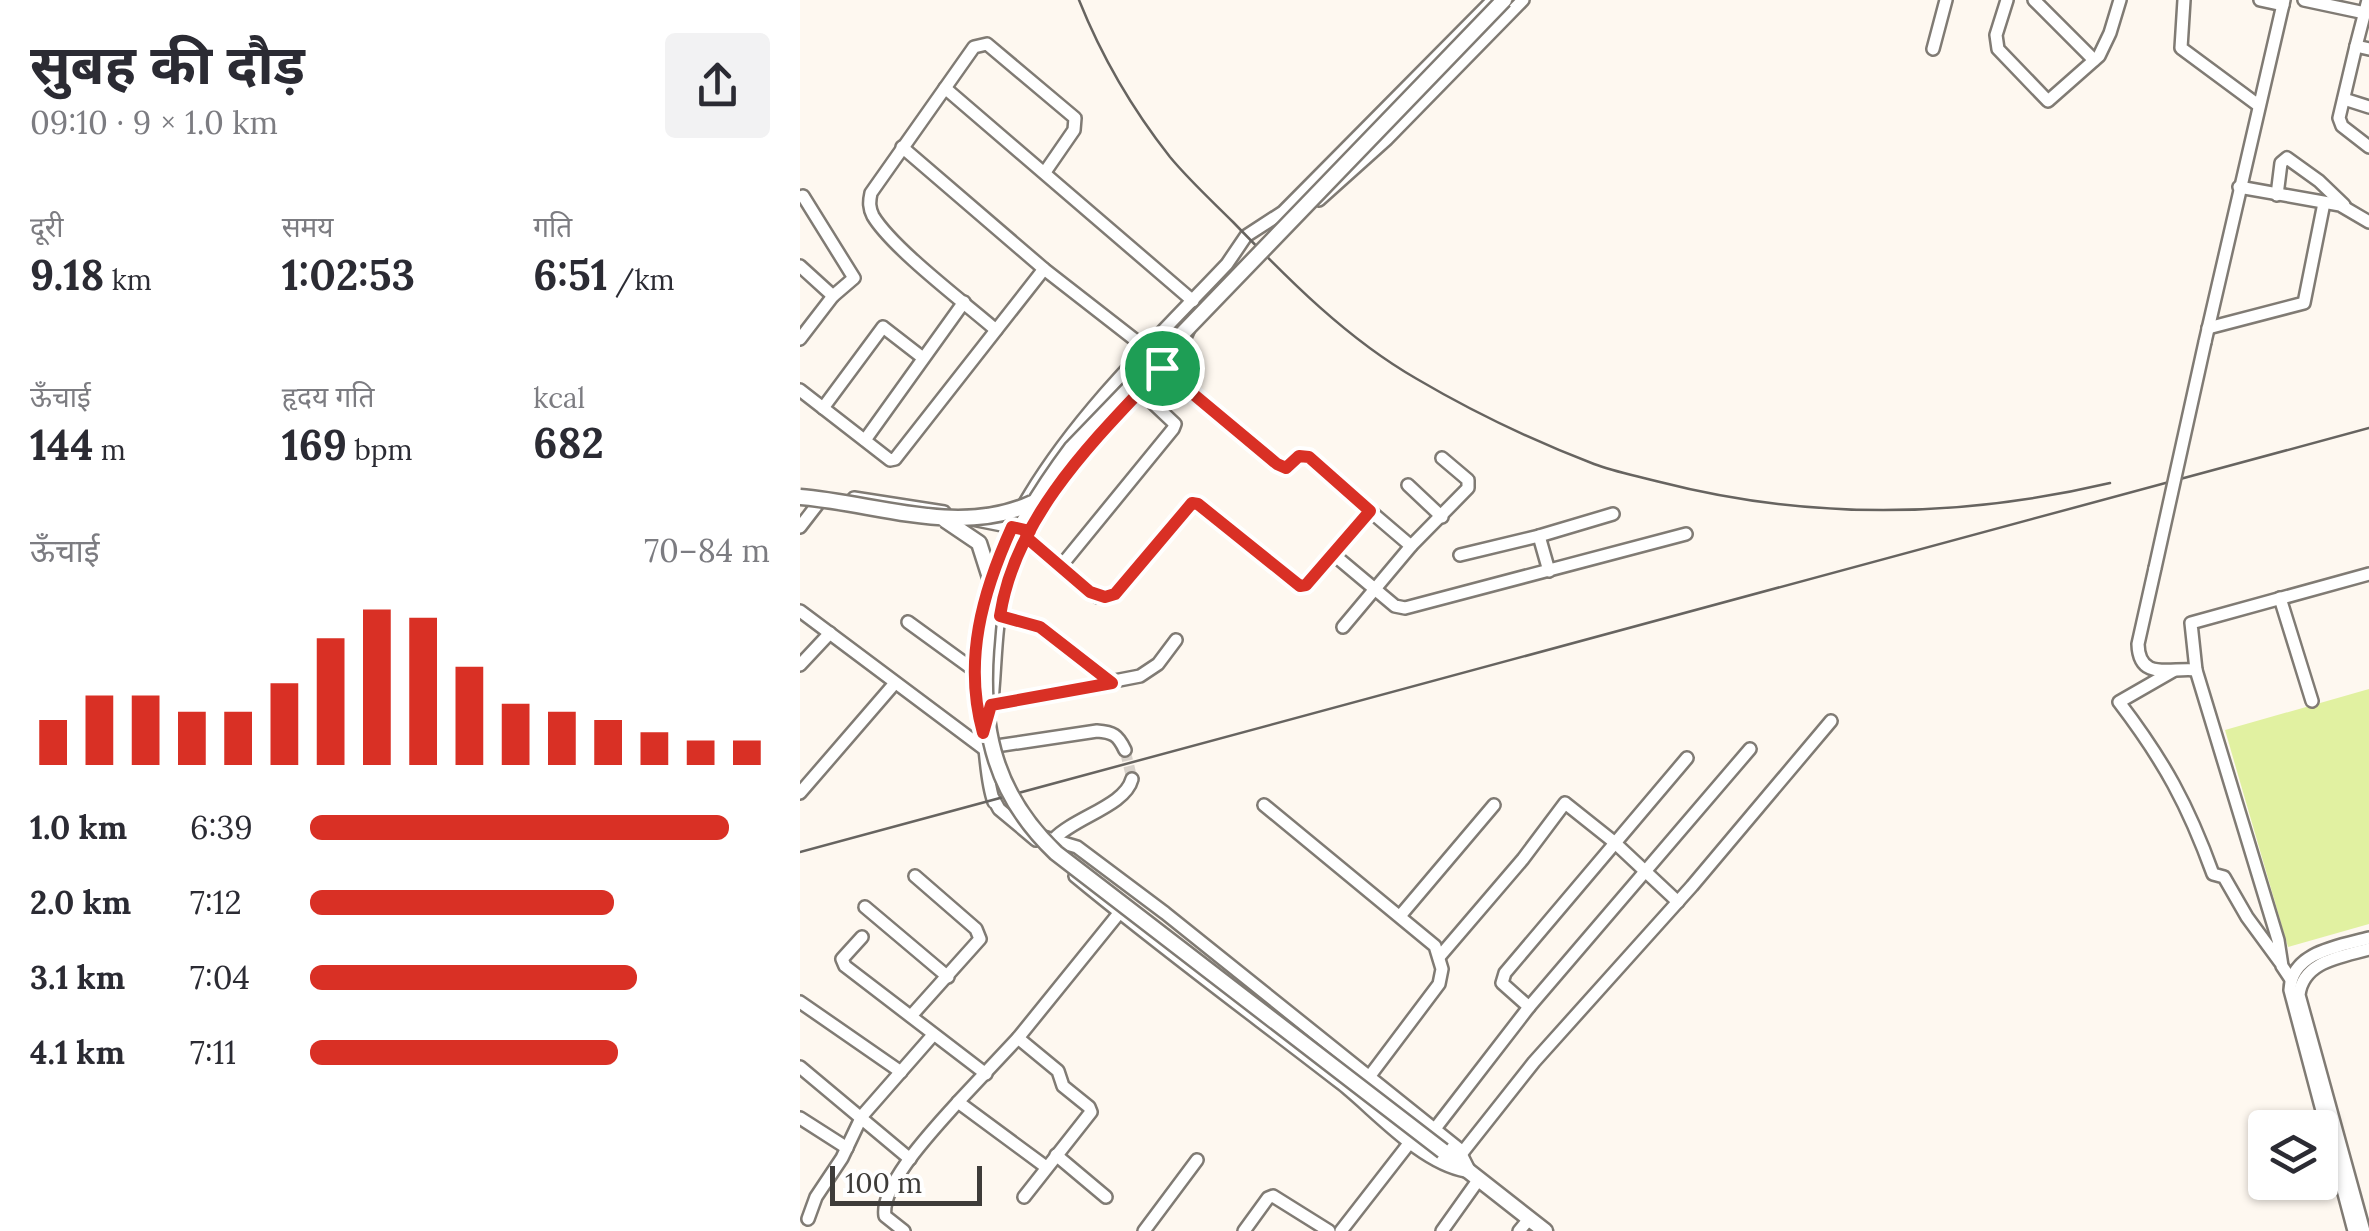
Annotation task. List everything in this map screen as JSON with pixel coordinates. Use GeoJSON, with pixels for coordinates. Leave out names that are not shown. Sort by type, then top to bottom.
{"type":"FeatureCollection","features":[{"type":"Feature","properties":{"kind":"main road"},"geometry":{"type":"LineString","coordinates":[[1494,0],[1072,448],[1032,504],[994,590],[984,699],[993,752],[1014,805],[1030,828],[1056,853],[1475,1175],[1524,1225],[1544,1231]]}},
{"type":"Feature","properties":{"kind":"main road"},"geometry":{"type":"LineString","coordinates":[[800,498],[944,519],[980,518],[1032,504]]}},
{"type":"Feature","properties":{"kind":"main road"},"geometry":{"type":"LineString","coordinates":[[944,519],[980,543],[994,590]]}},
{"type":"Feature","properties":{"kind":"street"},"geometry":{"type":"LineString","coordinates":[[983,733],[975,705],[979,619],[988,584],[1012,527],[1047,467],[1227,264],[1246,236],[1282,212],[1494,0]]}},
{"type":"Feature","properties":{"kind":"street"},"geometry":{"type":"LineString","coordinates":[[1282,212],[1293,213],[1312,206],[1352,172],[1524,0]]}},
{"type":"Feature","properties":{"kind":"street"},"geometry":{"type":"LineString","coordinates":[[1933,49],[1946,0]]}},
{"type":"Feature","properties":{"kind":"street"},"geometry":{"type":"LineString","coordinates":[[2007,0],[1996,43],[2045,100],[2054,98],[2104,48],[2120,0]]}},
{"type":"Feature","properties":{"kind":"street"},"geometry":{"type":"LineString","coordinates":[[2034,0],[2094,60]]}},
{"type":"Feature","properties":{"kind":"street"},"geometry":{"type":"LineString","coordinates":[[2184,0],[2181,48],[2258,106]]}},
{"type":"Feature","properties":{"kind":"street"},"geometry":{"type":"LineString","coordinates":[[2196,670],[2147,668],[2138,657],[2138,644],[2283,2],[2260,0]]}},
{"type":"Feature","properties":{"kind":"street"},"geometry":{"type":"LineString","coordinates":[[2304,0],[2366,7],[2363,48],[2339,122],[2369,147]]}},
{"type":"Feature","properties":{"kind":"street"},"geometry":{"type":"LineString","coordinates":[[996,330],[895,240],[872,214],[872,193],[974,47],[987,44],[1073,114],[1074,130],[1045,172]]}},
{"type":"Feature","properties":{"kind":"street"},"geometry":{"type":"LineString","coordinates":[[945,88],[1192,302]]}},
{"type":"Feature","properties":{"kind":"street"},"geometry":{"type":"LineString","coordinates":[[2344,99],[2369,107]]}},
{"type":"Feature","properties":{"kind":"street"},"geometry":{"type":"LineString","coordinates":[[902,147],[1044,269],[1148,350]]}},
{"type":"Feature","properties":{"kind":"street"},"geometry":{"type":"LineString","coordinates":[[2277,195],[2281,163],[2287,158],[2369,222]]}},
{"type":"Feature","properties":{"kind":"street"},"geometry":{"type":"LineString","coordinates":[[2239,187],[2347,208]]}},
{"type":"Feature","properties":{"kind":"street"},"geometry":{"type":"LineString","coordinates":[[800,340],[833,296],[853,281],[854,274],[804,196]]}},
{"type":"Feature","properties":{"kind":"street"},"geometry":{"type":"LineString","coordinates":[[2208,328],[2304,303],[2324,202]]}},
{"type":"Feature","properties":{"kind":"street"},"geometry":{"type":"LineString","coordinates":[[800,266],[833,296]]}},
{"type":"Feature","properties":{"kind":"street"},"geometry":{"type":"LineString","coordinates":[[800,390],[890,460],[895,459],[1044,269]]}},
{"type":"Feature","properties":{"kind":"street"},"geometry":{"type":"LineString","coordinates":[[865,440],[964,302]]}},
{"type":"Feature","properties":{"kind":"street"},"geometry":{"type":"LineString","coordinates":[[1192,302],[1184,342],[1057,487],[1028,534],[1005,586],[991,705],[983,733],[983,748],[994,802],[993,798],[1013,823],[1031,834],[1050,855],[1120,912],[1411,1141],[1450,1168],[1475,1175]]}},
{"type":"Feature","properties":{"kind":"street"},"geometry":{"type":"LineString","coordinates":[[800,316],[810,326]]}},
{"type":"Feature","properties":{"kind":"street"},"geometry":{"type":"LineString","coordinates":[[823,408],[883,328],[922,358]]}},
{"type":"Feature","properties":{"kind":"street"},"geometry":{"type":"LineString","coordinates":[[1162,368],[1277,464],[1286,468],[1299,456],[1309,457],[1412,546]]}},
{"type":"Feature","properties":{"kind":"street"},"geometry":{"type":"LineString","coordinates":[[1061,566],[1174,429],[1168,415],[1140,391]]}},
{"type":"Feature","properties":{"kind":"street"},"geometry":{"type":"LineString","coordinates":[[1343,627],[1469,484],[1442,458]]}},
{"type":"Feature","properties":{"kind":"street"},"geometry":{"type":"LineString","coordinates":[[1408,485],[1442,516]]}},
{"type":"Feature","properties":{"kind":"street"},"geometry":{"type":"LineString","coordinates":[[800,498],[918,507],[1012,527],[1028,534],[1098,597],[1115,594],[1190,504],[1195,503],[1295,585],[1306,585],[1370,511]]}},
{"type":"Feature","properties":{"kind":"street"},"geometry":{"type":"LineString","coordinates":[[800,498],[816,505],[937,522],[1016,561]]}},
{"type":"Feature","properties":{"kind":"street"},"geometry":{"type":"LineString","coordinates":[[800,527],[816,505]]}},
{"type":"Feature","properties":{"kind":"street"},"geometry":{"type":"LineString","coordinates":[[1460,555],[1612,514]]}},
{"type":"Feature","properties":{"kind":"street"},"geometry":{"type":"LineString","coordinates":[[1333,554],[1395,606],[1405,608],[1686,534]]}},
{"type":"Feature","properties":{"kind":"street"},"geometry":{"type":"LineString","coordinates":[[1539,536],[1549,571]]}},
{"type":"Feature","properties":{"kind":"street"},"geometry":{"type":"LineString","coordinates":[[2282,966],[2278,940],[2196,670],[2190,623],[2369,574]]}},
{"type":"Feature","properties":{"kind":"street"},"geometry":{"type":"LineString","coordinates":[[2280,598],[2312,701]]}},
{"type":"Feature","properties":{"kind":"street"},"geometry":{"type":"LineString","coordinates":[[800,611],[983,748],[1097,731],[1119,737],[1124,750]]}},
{"type":"Feature","properties":{"kind":"street"},"geometry":{"type":"LineString","coordinates":[[1000,616],[1040,627],[1112,683]]}},
{"type":"Feature","properties":{"kind":"street"},"geometry":{"type":"LineString","coordinates":[[908,622],[974,670]]}},
{"type":"Feature","properties":{"kind":"street"},"geometry":{"type":"LineString","coordinates":[[800,666],[830,633]]}},
{"type":"Feature","properties":{"kind":"street"},"geometry":{"type":"LineString","coordinates":[[991,705],[1112,683],[1148,671],[1169,653],[1176,640]]}},
{"type":"Feature","properties":{"kind":"street"},"geometry":{"type":"LineString","coordinates":[[2174,671],[2118,702],[2179,790],[2214,876],[2223,876],[2246,917],[2290,978],[2308,1062],[2354,1231]]}},
{"type":"Feature","properties":{"kind":"street"},"geometry":{"type":"LineString","coordinates":[[800,794],[895,683]]}},
{"type":"Feature","properties":{"kind":"street"},"geometry":{"type":"LineString","coordinates":[[1462,1153],[1534,1062],[1678,902],[1832,720]]}},
{"type":"Feature","properties":{"kind":"street"},"geometry":{"type":"LineString","coordinates":[[1434,1130],[1529,1008],[1750,749]]}},
{"type":"Feature","properties":{"kind":"street"},"geometry":{"type":"LineString","coordinates":[[1529,1008],[1502,983],[1505,972],[1687,758]]}},
{"type":"Feature","properties":{"kind":"street"},"geometry":{"type":"LineString","coordinates":[[1054,839],[1076,820],[1126,793],[1132,779]]}},
{"type":"Feature","properties":{"kind":"street"},"geometry":{"type":"LineString","coordinates":[[1440,956],[1565,803],[1678,902]]}},
{"type":"Feature","properties":{"kind":"street"},"geometry":{"type":"LineString","coordinates":[[1264,805],[1435,946],[1440,956],[1439,984],[1369,1077]]}},
{"type":"Feature","properties":{"kind":"street"},"geometry":{"type":"LineString","coordinates":[[1400,916],[1494,806]]}},
{"type":"Feature","properties":{"kind":"street"},"geometry":{"type":"LineString","coordinates":[[1031,834],[1077,847],[1165,913],[1462,1153],[1475,1175]]}},
{"type":"Feature","properties":{"kind":"street"},"geometry":{"type":"LineString","coordinates":[[911,1016],[978,945],[979,934],[915,876]]}},
{"type":"Feature","properties":{"kind":"street"},"geometry":{"type":"LineString","coordinates":[[865,907],[948,977]]}},
{"type":"Feature","properties":{"kind":"street"},"geometry":{"type":"LineString","coordinates":[[904,1231],[884,1216],[883,1208],[910,1159],[1018,1038],[1120,912]]}},
{"type":"Feature","properties":{"kind":"street"},"geometry":{"type":"LineString","coordinates":[[862,937],[842,963],[986,1074]]}},
{"type":"Feature","properties":{"kind":"street"},"geometry":{"type":"LineString","coordinates":[[2290,978],[2306,960],[2369,938]]}},
{"type":"Feature","properties":{"kind":"street"},"geometry":{"type":"LineString","coordinates":[[2364,1231],[2299,995],[2302,979],[2318,966],[2369,949]]}},
{"type":"Feature","properties":{"kind":"street"},"geometry":{"type":"LineString","coordinates":[[800,1002],[901,1072]]}},
{"type":"Feature","properties":{"kind":"street"},"geometry":{"type":"LineString","coordinates":[[808,1219],[862,1116],[933,1035]]}},
{"type":"Feature","properties":{"kind":"street"},"geometry":{"type":"LineString","coordinates":[[1018,1038],[1058,1071],[1063,1086],[1090,1110],[1024,1197]]}},
{"type":"Feature","properties":{"kind":"street"},"geometry":{"type":"LineString","coordinates":[[800,1067],[910,1159]]}},
{"type":"Feature","properties":{"kind":"street"},"geometry":{"type":"LineString","coordinates":[[958,1102],[1046,1167]]}},
{"type":"Feature","properties":{"kind":"street"},"geometry":{"type":"LineString","coordinates":[[800,1118],[847,1148]]}},
{"type":"Feature","properties":{"kind":"street"},"geometry":{"type":"LineString","coordinates":[[1341,1231],[1411,1141]]}},
{"type":"Feature","properties":{"kind":"street"},"geometry":{"type":"LineString","coordinates":[[1056,1155],[1106,1198]]}},
{"type":"Feature","properties":{"kind":"street"},"geometry":{"type":"LineString","coordinates":[[1144,1231],[1198,1160]]}},
{"type":"Feature","properties":{"kind":"street"},"geometry":{"type":"LineString","coordinates":[[1442,1231],[1475,1175]]}},
{"type":"Feature","properties":{"kind":"street"},"geometry":{"type":"LineString","coordinates":[[1244,1231],[1273,1196],[1329,1231]]}},
{"type":"Feature","properties":{"kind":"green space"},"geometry":{"type":"Polygon","coordinates":[[[2369,689],[2369,924],[2288,947],[2225,730],[2369,689]]]}},
{"type":"Feature","properties":{"kind":"tunnel"},"geometry":{"type":"LineString","coordinates":[[1125,750],[1132,779]]}},
{"type":"Feature","properties":{"kind":"railway"},"geometry":{"type":"LineString","coordinates":[[1079,0],[1108,61],[1156,139],[1275,265],[1366,346],[1438,391],[1504,425],[1610,469],[1772,503],[1885,510],[1941,508],[2054,495],[2110,483]]}},
{"type":"Feature","properties":{"kind":"railway"},"geometry":{"type":"LineString","coordinates":[[800,852],[2369,428]]}},
{"type":"Feature","properties":{"kind":"route"},"geometry":{"type":"LineString","coordinates":[[1162,368],[1057,487],[1030,531],[1022,544],[1005,586],[1000,616],[1040,627],[1112,683],[991,705],[983,733],[975,705],[979,619],[988,584],[1012,527],[1030,531],[1026,537],[1090,592],[1105,597],[1115,594],[1192,503],[1300,586],[1306,585],[1370,511],[1309,457],[1299,456],[1286,468],[1277,464],[1162,368]]}}]}
